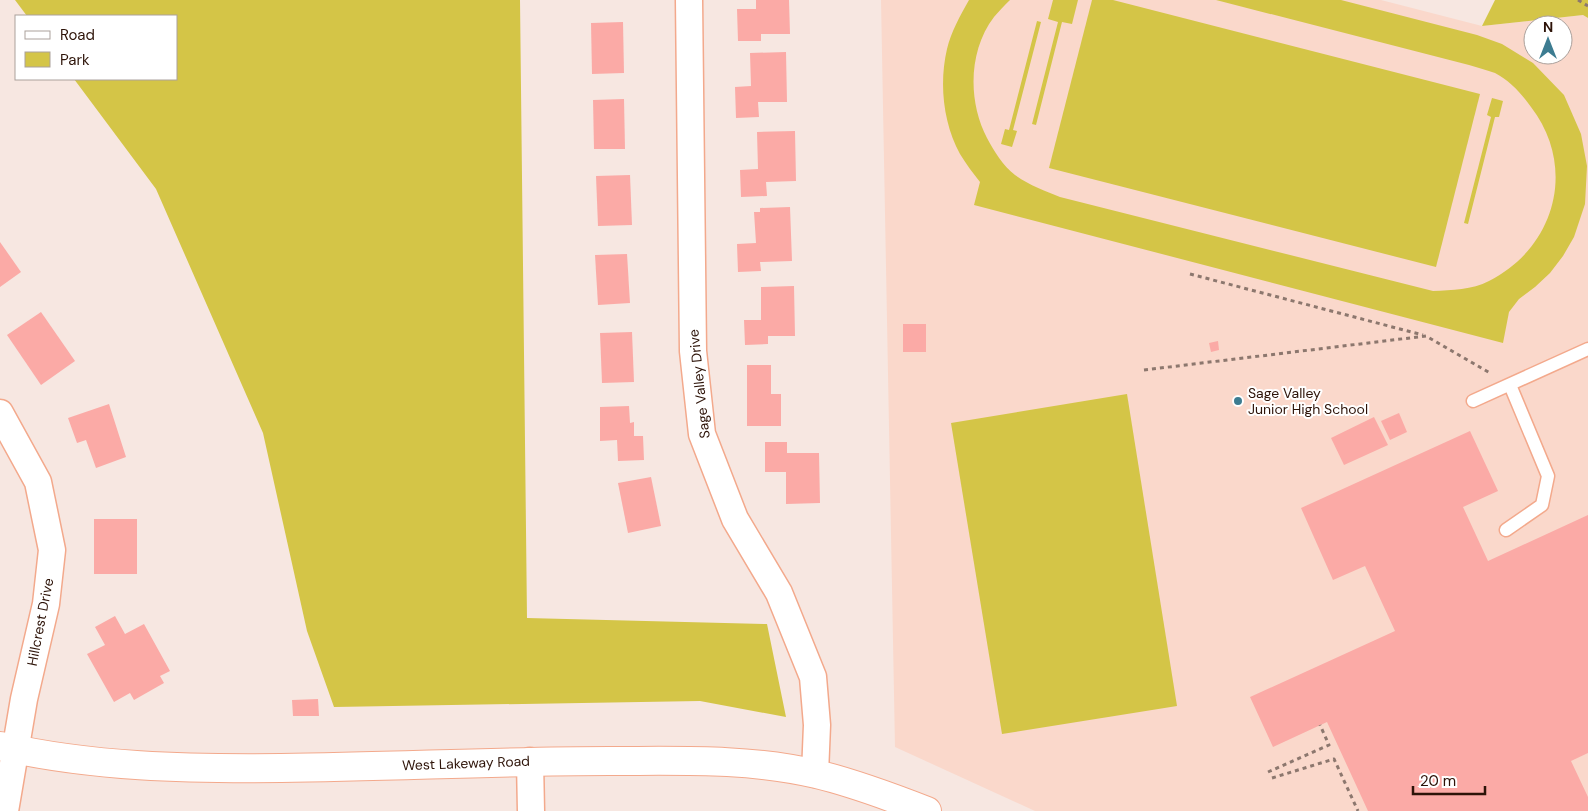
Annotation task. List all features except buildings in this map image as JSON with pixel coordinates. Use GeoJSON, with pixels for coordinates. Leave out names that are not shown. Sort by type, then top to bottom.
{"type":"FeatureCollection","features":[{"type":"Feature","properties":{"kind":"street","name":"Sage Valley Drive"},"geometry":{"type":"LineString","coordinates":[[689,0],[692,351],[702,434],[735,518],[779,593],[812,677],[817,725],[816,774]]}},
{"type":"Feature","properties":{"kind":"street","name":"Hillcrest Drive"},"geometry":{"type":"LineString","coordinates":[[0,413],[38,482],[52,550],[46,604],[24,699],[8,748],[5,811]]}},
{"type":"Feature","properties":{"kind":"street","name":"West Lakeway Road"},"geometry":{"type":"LineString","coordinates":[[8,748],[102,763],[218,768],[350,767],[530,761],[757,764],[816,774],[881,793],[927,811]]}},
{"type":"Feature","properties":{"kind":"street"},"geometry":{"type":"LineString","coordinates":[[530,761],[531,811]]}},
{"type":"Feature","properties":{"kind":"lane"},"geometry":{"type":"LineString","coordinates":[[1473,401],[1588,350]]}},
{"type":"Feature","properties":{"kind":"lane"},"geometry":{"type":"LineString","coordinates":[[1506,530],[1542,505],[1548,476],[1510,385]]}},
{"type":"Feature","properties":{"kind":"path"},"geometry":{"type":"LineString","coordinates":[[1578,0],[1588,6]]}},
{"type":"Feature","properties":{"kind":"path"},"geometry":{"type":"LineString","coordinates":[[1190,274],[1426,336],[1510,385]]}},
{"type":"Feature","properties":{"kind":"path"},"geometry":{"type":"LineString","coordinates":[[1144,370],[1426,336]]}},
{"type":"Feature","properties":{"kind":"path"},"geometry":{"type":"LineString","coordinates":[[1268,772],[1328,744],[1320,725]]}},
{"type":"Feature","properties":{"kind":"path"},"geometry":{"type":"LineString","coordinates":[[1272,778],[1334,759],[1358,811]]}},
{"type":"Feature","properties":{"kind":"shaded area","name":"Sage Valley Junior High School"},"geometry":{"type":"Polygon","coordinates":[[[881,0],[1381,0],[1482,26],[1523,22],[1523,65],[1573,65],[1573,16],[1583,15],[1588,18],[1588,811],[1035,811],[895,747],[881,0]]]}},
{"type":"Feature","properties":{"kind":"green space"},"geometry":{"type":"Polygon","coordinates":[[[15,0],[520,0],[527,618],[767,624],[786,717],[700,701],[334,707],[307,631],[263,433],[156,189],[75,80],[178,80],[178,15],[26,15],[15,0]]]}},
{"type":"Feature","properties":{"kind":"green space"},"geometry":{"type":"Polygon","coordinates":[[[969,0],[1010,0],[985,30],[979,45],[974,77],[976,109],[987,138],[1003,163],[1020,179],[1060,197],[1433,291],[1469,288],[1482,284],[1512,266],[1530,248],[1544,227],[1552,204],[1556,179],[1553,155],[1545,130],[1531,107],[1510,83],[1492,72],[1469,65],[1216,0],[1341,0],[1477,35],[1502,44],[1523,57],[1523,65],[1535,65],[1564,95],[1581,134],[1587,166],[1585,204],[1574,237],[1563,256],[1550,273],[1519,299],[1509,312],[1503,343],[974,205],[980,182],[962,158],[954,142],[944,103],[943,75],[949,43],[956,24],[969,0]]]}},
{"type":"Feature","properties":{"kind":"green space"},"geometry":{"type":"Polygon","coordinates":[[[1053,0],[1078,0],[1072,24],[1062,22],[1036,125],[1032,124],[1058,22],[1048,19],[1053,0]]]}},
{"type":"Feature","properties":{"kind":"green space"},"geometry":{"type":"Polygon","coordinates":[[[1092,0],[1113,0],[1480,94],[1436,267],[1049,168],[1092,0]]]}},
{"type":"Feature","properties":{"kind":"green space"},"geometry":{"type":"Polygon","coordinates":[[[1495,0],[1588,0],[1588,18],[1583,15],[1523,15],[1523,22],[1482,26],[1495,0]]]}},
{"type":"Feature","properties":{"kind":"green space"},"geometry":{"type":"Polygon","coordinates":[[[1037,21],[1041,22],[1013,130],[1017,131],[1012,147],[1001,144],[1005,129],[1009,130],[1037,21]]]}},
{"type":"Feature","properties":{"kind":"green space"},"geometry":{"type":"Polygon","coordinates":[[[1492,98],[1503,101],[1499,117],[1495,117],[1468,224],[1464,223],[1491,117],[1487,115],[1492,98]]]}},
{"type":"Feature","properties":{"kind":"green space"},"geometry":{"type":"Polygon","coordinates":[[[1127,394],[1177,706],[1002,734],[951,423],[1127,394]]]}},
{"type":"Feature","properties":{"kind":"place","name":"Sage Valley Junior High School"},"geometry":{"type":"Point","coordinates":[1238,401]}}]}
